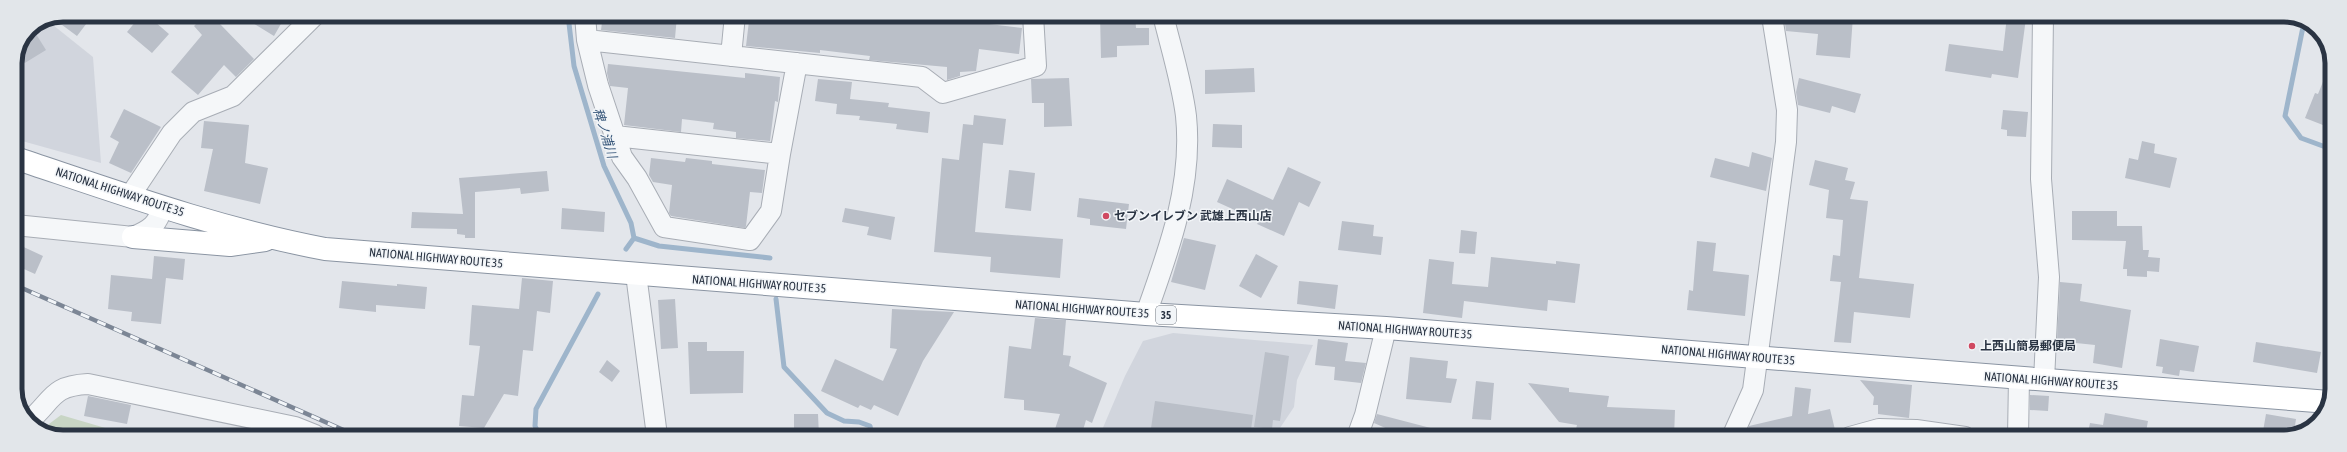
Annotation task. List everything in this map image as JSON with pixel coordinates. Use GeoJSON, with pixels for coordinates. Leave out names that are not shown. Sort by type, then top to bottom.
{"type":"FeatureCollection","features":[{"type":"Feature","properties":{"kind":"highway","name":"NATIONAL HIGHWAY ROUTE 35"},"geometry":{"type":"LineString","coordinates":[[22,160],[162,206],[274,239],[325,249],[1146,314],[1386,328],[2323,402]]}},
{"type":"Feature","properties":{"kind":"highway"},"geometry":{"type":"LineString","coordinates":[[133,237],[230,245],[274,239]]}},
{"type":"Feature","properties":{"kind":"street"},"geometry":{"type":"LineString","coordinates":[[130,196],[172,133],[193,112],[233,96],[308,22]]}},
{"type":"Feature","properties":{"kind":"street"},"geometry":{"type":"LineString","coordinates":[[586,22],[587,40],[598,85],[622,157],[638,178],[664,227],[750,240],[771,211],[797,63]]}},
{"type":"Feature","properties":{"kind":"street"},"geometry":{"type":"LineString","coordinates":[[731,56],[734,22]]}},
{"type":"Feature","properties":{"kind":"street"},"geometry":{"type":"LineString","coordinates":[[587,40],[922,77],[943,93],[1036,66],[1033,22]]}},
{"type":"Feature","properties":{"kind":"street"},"geometry":{"type":"LineString","coordinates":[[1146,314],[1167,253],[1182,200],[1187,154],[1186,116],[1166,22]]}},
{"type":"Feature","properties":{"kind":"street"},"geometry":{"type":"LineString","coordinates":[[1735,430],[1753,390],[1756,358],[1786,142],[1787,110],[1773,22]]}},
{"type":"Feature","properties":{"kind":"street"},"geometry":{"type":"LineString","coordinates":[[2043,22],[2041,179],[2049,277],[2044,380]]}},
{"type":"Feature","properties":{"kind":"street"},"geometry":{"type":"LineString","coordinates":[[615,136],[780,154]]}},
{"type":"Feature","properties":{"kind":"street"},"geometry":{"type":"LineString","coordinates":[[22,226],[133,237],[150,230],[160,218],[162,206]]}},
{"type":"Feature","properties":{"kind":"street"},"geometry":{"type":"LineString","coordinates":[[636,274],[656,430]]}},
{"type":"Feature","properties":{"kind":"street"},"geometry":{"type":"LineString","coordinates":[[1360,430],[1365,415],[1386,328]]}},
{"type":"Feature","properties":{"kind":"street"},"geometry":{"type":"LineString","coordinates":[[2018,430],[2019,378]]}},
{"type":"Feature","properties":{"kind":"street"},"geometry":{"type":"LineString","coordinates":[[33,417],[57,391],[69,385],[88,384],[295,427],[302,430]]}},
{"type":"Feature","properties":{"kind":"street"},"geometry":{"type":"LineString","coordinates":[[1875,430],[1916,430]]}},
{"type":"Feature","properties":{"kind":"shaded area"},"geometry":{"type":"Polygon","coordinates":[[[52,24],[93,57],[101,163],[22,141],[23,55],[29,40],[40,29],[47,25],[52,24]]]}},
{"type":"Feature","properties":{"kind":"shaded area"},"geometry":{"type":"Polygon","coordinates":[[[1173,333],[1313,345],[1297,380],[1294,407],[1279,430],[1102,430],[1125,376],[1143,341],[1173,333]]]}},
{"type":"Feature","properties":{"kind":"green space"},"geometry":{"type":"Polygon","coordinates":[[[61,415],[112,430],[63,430],[46,426],[61,415]]]}},
{"type":"Feature","properties":{"kind":"building"},"geometry":{"type":"Polygon","coordinates":[[[88,22],[77,36],[59,23],[88,22]]]}},
{"type":"Feature","properties":{"kind":"building"},"geometry":{"type":"Polygon","coordinates":[[[135,22],[155,22],[169,34],[152,53],[127,32],[135,22]]]}},
{"type":"Feature","properties":{"kind":"building"},"geometry":{"type":"Polygon","coordinates":[[[198,22],[218,22],[254,59],[236,77],[224,65],[198,95],[171,72],[202,35],[194,26],[198,22]]]}},
{"type":"Feature","properties":{"kind":"building"},"geometry":{"type":"Polygon","coordinates":[[[251,22],[282,22],[274,36],[251,22]]]}},
{"type":"Feature","properties":{"kind":"building"},"geometry":{"type":"Polygon","coordinates":[[[602,22],[676,22],[675,38],[601,30],[602,22]]]}},
{"type":"Feature","properties":{"kind":"building"},"geometry":{"type":"Polygon","coordinates":[[[749,22],[989,22],[989,24],[1022,28],[1019,54],[979,49],[976,71],[960,72],[960,76],[947,80],[947,67],[869,60],[870,56],[820,50],[820,53],[746,46],[749,22]]]}},
{"type":"Feature","properties":{"kind":"building"},"geometry":{"type":"Polygon","coordinates":[[[1100,22],[1136,22],[1136,28],[1149,28],[1149,45],[1117,46],[1117,57],[1101,58],[1100,22]]]}},
{"type":"Feature","properties":{"kind":"building"},"geometry":{"type":"Polygon","coordinates":[[[1785,22],[1853,22],[1850,58],[1816,55],[1818,34],[1786,31],[1785,22]]]}},
{"type":"Feature","properties":{"kind":"building"},"geometry":{"type":"Polygon","coordinates":[[[2006,22],[2025,22],[2018,78],[1992,74],[1991,78],[1945,71],[1949,44],[2003,51],[2006,22]]]}},
{"type":"Feature","properties":{"kind":"building"},"geometry":{"type":"Polygon","coordinates":[[[36,34],[46,50],[22,65],[25,47],[32,37],[36,34]]]}},
{"type":"Feature","properties":{"kind":"building"},"geometry":{"type":"Polygon","coordinates":[[[608,64],[745,78],[745,73],[780,77],[778,102],[775,101],[770,141],[736,138],[736,132],[713,129],[714,123],[682,119],[681,132],[624,125],[628,88],[610,86],[607,73],[608,64]]]}},
{"type":"Feature","properties":{"kind":"building"},"geometry":{"type":"Polygon","coordinates":[[[1254,68],[1255,92],[1205,94],[1205,70],[1254,68]]]}},
{"type":"Feature","properties":{"kind":"building"},"geometry":{"type":"Polygon","coordinates":[[[2325,77],[2325,126],[2305,118],[2315,93],[2318,94],[2325,77]]]}},
{"type":"Feature","properties":{"kind":"building"},"geometry":{"type":"Polygon","coordinates":[[[1069,78],[1072,126],[1044,127],[1044,103],[1032,103],[1031,79],[1069,78]]]}},
{"type":"Feature","properties":{"kind":"building"},"geometry":{"type":"Polygon","coordinates":[[[1799,78],[1861,94],[1855,113],[1832,106],[1830,113],[1798,105],[1796,92],[1799,78]]]}},
{"type":"Feature","properties":{"kind":"building"},"geometry":{"type":"Polygon","coordinates":[[[818,79],[852,82],[850,99],[889,103],[888,107],[930,112],[928,133],[896,129],[897,124],[859,120],[860,116],[836,114],[837,104],[815,101],[818,79]]]}},
{"type":"Feature","properties":{"kind":"building"},"geometry":{"type":"Polygon","coordinates":[[[124,109],[161,127],[131,173],[109,163],[119,142],[110,137],[124,109]]]}},
{"type":"Feature","properties":{"kind":"building"},"geometry":{"type":"Polygon","coordinates":[[[2003,110],[2028,112],[2026,137],[2007,136],[2007,130],[2001,129],[2003,110]]]}},
{"type":"Feature","properties":{"kind":"building"},"geometry":{"type":"Polygon","coordinates":[[[974,115],[1006,119],[1003,145],[983,143],[975,232],[1063,239],[1060,278],[990,272],[991,257],[934,252],[942,158],[959,160],[963,124],[973,125],[974,115]]]}},
{"type":"Feature","properties":{"kind":"building"},"geometry":{"type":"Polygon","coordinates":[[[204,121],[249,125],[245,163],[268,168],[260,204],[204,191],[213,149],[201,148],[204,121]]]}},
{"type":"Feature","properties":{"kind":"building"},"geometry":{"type":"Polygon","coordinates":[[[1213,124],[1242,125],[1242,148],[1212,147],[1213,124]]]}},
{"type":"Feature","properties":{"kind":"building"},"geometry":{"type":"Polygon","coordinates":[[[2142,141],[2155,144],[2154,153],[2177,158],[2170,188],[2125,178],[2129,158],[2138,160],[2142,141]]]}},
{"type":"Feature","properties":{"kind":"building"},"geometry":{"type":"Polygon","coordinates":[[[1752,152],[1772,158],[1766,191],[1710,177],[1715,158],[1749,167],[1752,152]]]}},
{"type":"Feature","properties":{"kind":"building"},"geometry":{"type":"Polygon","coordinates":[[[651,158],[685,162],[686,158],[712,161],[712,164],[765,170],[762,193],[750,192],[745,228],[671,216],[669,213],[672,185],[653,182],[649,175],[651,158]]]}},
{"type":"Feature","properties":{"kind":"building"},"geometry":{"type":"Polygon","coordinates":[[[1815,160],[1848,168],[1845,180],[1855,182],[1850,199],[1868,201],[1859,278],[1914,284],[1910,318],[1854,312],[1851,343],[1834,342],[1841,282],[1830,281],[1833,255],[1840,256],[1843,220],[1826,218],[1829,190],[1809,185],[1815,160]]]}},
{"type":"Feature","properties":{"kind":"building"},"geometry":{"type":"Polygon","coordinates":[[[1288,167],[1321,182],[1309,207],[1299,202],[1284,236],[1257,224],[1259,221],[1217,202],[1227,179],[1273,200],[1288,167]]]}},
{"type":"Feature","properties":{"kind":"building"},"geometry":{"type":"Polygon","coordinates":[[[1009,170],[1035,173],[1031,211],[1005,208],[1009,170]]]}},
{"type":"Feature","properties":{"kind":"building"},"geometry":{"type":"Polygon","coordinates":[[[547,171],[549,191],[521,194],[520,188],[475,192],[475,238],[465,238],[465,235],[457,234],[457,229],[411,228],[412,212],[463,214],[459,178],[547,171]]]}},
{"type":"Feature","properties":{"kind":"building"},"geometry":{"type":"Polygon","coordinates":[[[1079,198],[1129,204],[1126,229],[1090,225],[1090,219],[1077,217],[1079,198]]]}},
{"type":"Feature","properties":{"kind":"building"},"geometry":{"type":"Polygon","coordinates":[[[562,208],[605,212],[604,232],[561,229],[562,208]]]}},
{"type":"Feature","properties":{"kind":"building"},"geometry":{"type":"Polygon","coordinates":[[[845,208],[895,217],[891,240],[867,235],[869,227],[842,222],[845,208]]]}},
{"type":"Feature","properties":{"kind":"building"},"geometry":{"type":"Polygon","coordinates":[[[2072,211],[2117,211],[2117,226],[2142,226],[2143,250],[2149,250],[2148,257],[2160,258],[2159,272],[2147,271],[2147,277],[2127,276],[2127,269],[2123,269],[2126,241],[2072,240],[2072,211]]]}},
{"type":"Feature","properties":{"kind":"building"},"geometry":{"type":"Polygon","coordinates":[[[1342,221],[1374,225],[1373,236],[1383,237],[1381,255],[1338,250],[1342,221]]]}},
{"type":"Feature","properties":{"kind":"building"},"geometry":{"type":"Polygon","coordinates":[[[1461,230],[1477,232],[1475,254],[1459,253],[1461,230]]]}},
{"type":"Feature","properties":{"kind":"building"},"geometry":{"type":"Polygon","coordinates":[[[1184,238],[1216,245],[1205,290],[1171,282],[1184,238]]]}},
{"type":"Feature","properties":{"kind":"building"},"geometry":{"type":"Polygon","coordinates":[[[1697,241],[1716,243],[1713,271],[1749,275],[1745,316],[1687,310],[1689,290],[1693,291],[1697,241]]]}},
{"type":"Feature","properties":{"kind":"building"},"geometry":{"type":"Polygon","coordinates":[[[22,246],[43,256],[35,274],[22,268],[22,246]]]}},
{"type":"Feature","properties":{"kind":"building"},"geometry":{"type":"Polygon","coordinates":[[[1256,254],[1278,266],[1261,298],[1239,286],[1256,254]]]}},
{"type":"Feature","properties":{"kind":"building"},"geometry":{"type":"Polygon","coordinates":[[[154,256],[185,259],[183,280],[166,278],[161,324],[131,321],[132,312],[108,309],[111,275],[152,279],[154,256]]]}},
{"type":"Feature","properties":{"kind":"building"},"geometry":{"type":"Polygon","coordinates":[[[1491,257],[1556,264],[1556,261],[1580,264],[1575,303],[1548,300],[1547,311],[1464,301],[1462,318],[1423,313],[1429,259],[1454,262],[1452,284],[1488,287],[1491,257]]]}},
{"type":"Feature","properties":{"kind":"building"},"geometry":{"type":"Polygon","coordinates":[[[522,278],[553,281],[550,313],[537,311],[533,351],[523,350],[518,396],[504,394],[484,428],[459,426],[462,395],[474,396],[480,346],[469,345],[472,305],[519,309],[522,278]]]}},
{"type":"Feature","properties":{"kind":"building"},"geometry":{"type":"Polygon","coordinates":[[[342,281],[427,287],[425,309],[376,305],[376,312],[339,308],[342,281]]]}},
{"type":"Feature","properties":{"kind":"building"},"geometry":{"type":"Polygon","coordinates":[[[1299,281],[1338,285],[1335,309],[1297,304],[1299,281]]]}},
{"type":"Feature","properties":{"kind":"building"},"geometry":{"type":"Polygon","coordinates":[[[2060,282],[2082,284],[2080,301],[2131,310],[2122,368],[2093,363],[2095,345],[2057,341],[2060,282]]]}},
{"type":"Feature","properties":{"kind":"building"},"geometry":{"type":"Polygon","coordinates":[[[675,299],[678,348],[661,349],[658,300],[675,299]]]}},
{"type":"Feature","properties":{"kind":"building"},"geometry":{"type":"Polygon","coordinates":[[[892,309],[954,312],[923,361],[898,416],[874,405],[871,410],[860,405],[858,408],[821,391],[835,359],[883,381],[897,349],[890,348],[892,309]]]}},
{"type":"Feature","properties":{"kind":"building"},"geometry":{"type":"Polygon","coordinates":[[[1035,318],[1066,320],[1063,355],[1071,356],[1069,366],[1107,383],[1092,423],[1086,420],[1083,430],[1055,430],[1060,414],[1024,410],[1024,400],[1004,398],[1009,346],[1031,349],[1035,318]]]}},
{"type":"Feature","properties":{"kind":"building"},"geometry":{"type":"Polygon","coordinates":[[[1318,339],[1348,343],[1345,361],[1366,363],[1361,383],[1334,380],[1335,367],[1315,365],[1318,339]]]}},
{"type":"Feature","properties":{"kind":"building"},"geometry":{"type":"Polygon","coordinates":[[[2160,339],[2199,346],[2194,372],[2180,370],[2179,376],[2162,373],[2163,367],[2156,366],[2160,339]]]}},
{"type":"Feature","properties":{"kind":"building"},"geometry":{"type":"Polygon","coordinates":[[[688,342],[707,342],[707,351],[744,351],[743,393],[690,394],[688,342]]]}},
{"type":"Feature","properties":{"kind":"building"},"geometry":{"type":"Polygon","coordinates":[[[2256,342],[2321,352],[2317,373],[2253,362],[2256,342]]]}},
{"type":"Feature","properties":{"kind":"building"},"geometry":{"type":"Polygon","coordinates":[[[1265,352],[1289,356],[1280,421],[1273,420],[1272,429],[1254,427],[1265,352]]]}},
{"type":"Feature","properties":{"kind":"building"},"geometry":{"type":"Polygon","coordinates":[[[1410,357],[1448,361],[1446,378],[1457,379],[1451,403],[1406,399],[1410,357]]]}},
{"type":"Feature","properties":{"kind":"building"},"geometry":{"type":"Polygon","coordinates":[[[607,360],[620,371],[612,382],[599,372],[607,360]]]}},
{"type":"Feature","properties":{"kind":"building"},"geometry":{"type":"Polygon","coordinates":[[[1860,380],[1912,385],[1909,418],[1878,414],[1878,405],[1873,405],[1874,397],[1860,380]]]}},
{"type":"Feature","properties":{"kind":"building"},"geometry":{"type":"Polygon","coordinates":[[[1476,381],[1494,383],[1491,420],[1472,419],[1476,381]]]}},
{"type":"Feature","properties":{"kind":"building"},"geometry":{"type":"Polygon","coordinates":[[[1528,383],[1569,388],[1569,392],[1609,396],[1607,407],[1675,410],[1674,430],[1585,430],[1576,429],[1577,425],[1559,422],[1528,383]]]}},
{"type":"Feature","properties":{"kind":"building"},"geometry":{"type":"Polygon","coordinates":[[[1795,387],[1811,389],[1808,414],[1830,409],[1835,430],[1748,430],[1749,426],[1792,416],[1795,387]]]}},
{"type":"Feature","properties":{"kind":"building"},"geometry":{"type":"Polygon","coordinates":[[[2030,395],[2049,396],[2048,411],[2030,410],[2030,395]]]}},
{"type":"Feature","properties":{"kind":"building"},"geometry":{"type":"Polygon","coordinates":[[[88,396],[131,405],[127,424],[84,416],[88,396]]]}},
{"type":"Feature","properties":{"kind":"building"},"geometry":{"type":"Polygon","coordinates":[[[1155,401],[1253,415],[1251,430],[1151,430],[1155,401]]]}},
{"type":"Feature","properties":{"kind":"building"},"geometry":{"type":"Polygon","coordinates":[[[2105,413],[2148,421],[2146,430],[2088,430],[2090,423],[2103,425],[2105,413]]]}},
{"type":"Feature","properties":{"kind":"building"},"geometry":{"type":"Polygon","coordinates":[[[794,414],[818,414],[819,430],[794,430],[794,414]]]}},
{"type":"Feature","properties":{"kind":"building"},"geometry":{"type":"Polygon","coordinates":[[[1377,414],[1438,430],[1390,430],[1374,423],[1377,414]]]}},
{"type":"Feature","properties":{"kind":"building"},"geometry":{"type":"Polygon","coordinates":[[[2266,414],[2296,419],[2295,428],[2263,430],[2266,414]]]}},
{"type":"Feature","properties":{"kind":"waterway","name":"稗ノ浦川"},"geometry":{"type":"LineString","coordinates":[[569,22],[574,66],[604,166],[631,223],[634,238],[626,249]]}},
{"type":"Feature","properties":{"kind":"waterway"},"geometry":{"type":"LineString","coordinates":[[2303,26],[2285,116],[2301,138],[2325,147]]}},
{"type":"Feature","properties":{"kind":"waterway"},"geometry":{"type":"LineString","coordinates":[[634,238],[659,246],[770,258]]}},
{"type":"Feature","properties":{"kind":"waterway","name":"稗ノ浦川"},"geometry":{"type":"LineString","coordinates":[[537,430],[535,426],[536,409],[598,294]]}},
{"type":"Feature","properties":{"kind":"waterway"},"geometry":{"type":"LineString","coordinates":[[776,299],[784,367],[827,413],[844,421],[859,422],[870,426],[871,430]]}},
{"type":"Feature","properties":{"kind":"railway"},"geometry":{"type":"LineString","coordinates":[[22,288],[343,430]]}},
{"type":"Feature","properties":{"kind":"place","name":"セブンイレブン 武雄上西山店"},"geometry":{"type":"Point","coordinates":[1106,216]}},
{"type":"Feature","properties":{"kind":"place","name":"上西山簡易郵便局"},"geometry":{"type":"Point","coordinates":[1972,346]}}]}
